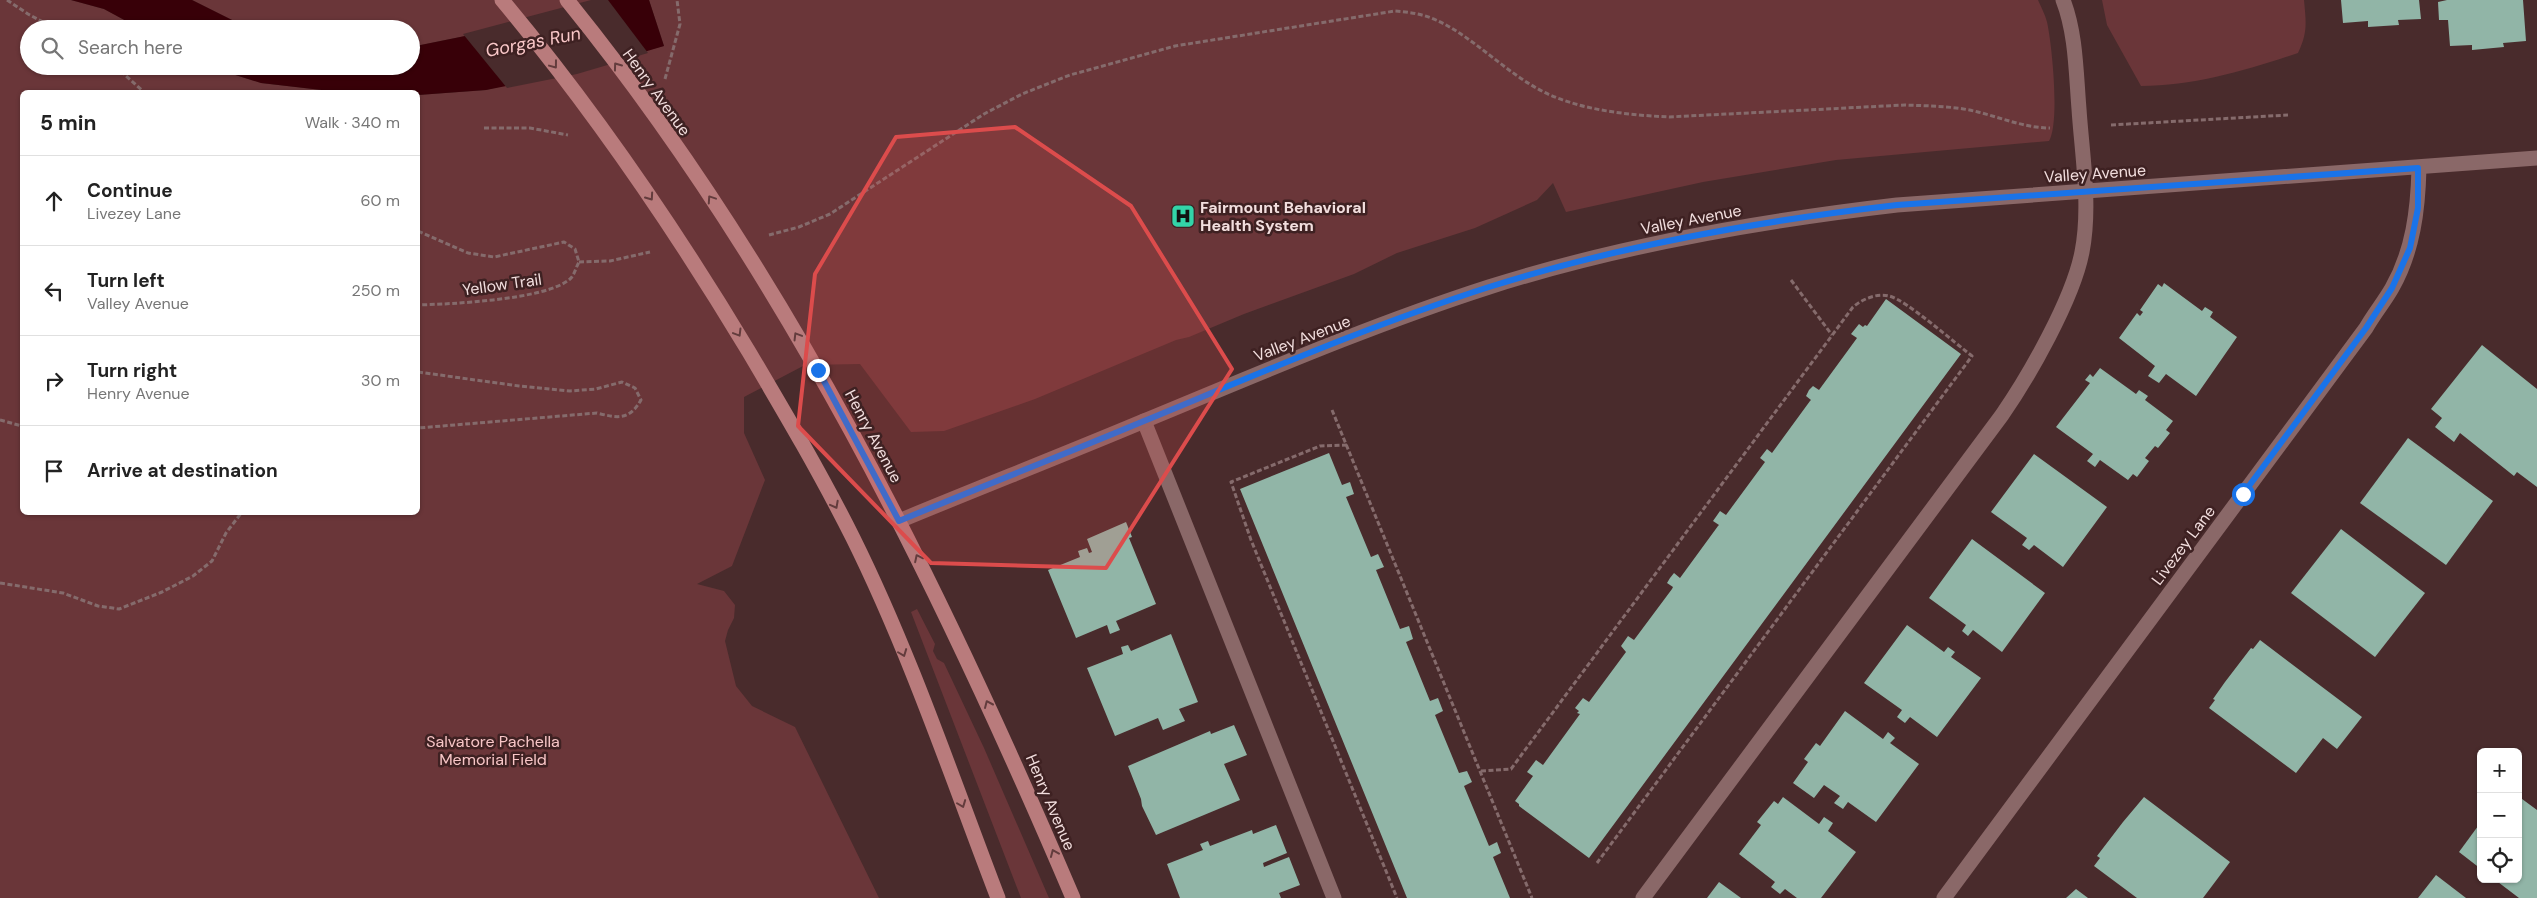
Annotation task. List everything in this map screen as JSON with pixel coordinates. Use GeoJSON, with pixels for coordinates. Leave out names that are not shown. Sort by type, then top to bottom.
{"type":"FeatureCollection","features":[{"type":"Feature","properties":{"kind":"main road"},"geometry":{"type":"LineString","coordinates":[[502,0],[593,116],[652,200],[722,308],[813,462],[853,539],[897,637],[998,898]]}},
{"type":"Feature","properties":{"kind":"main road","name":"Henry Avenue"},"geometry":{"type":"LineString","coordinates":[[567,0],[656,118],[728,225],[778,304],[857,439],[967,658],[1073,898]]}},
{"type":"Feature","properties":{"kind":"street"},"geometry":{"type":"LineString","coordinates":[[1643,898],[2019,391],[2073,281],[2082,252],[2085,191],[2071,30],[2063,0]]}},
{"type":"Feature","properties":{"kind":"street","name":"Valley Avenue"},"geometry":{"type":"LineString","coordinates":[[899,521],[1408,316],[1489,287],[1578,262],[1734,228],[1816,214],[1897,205],[2537,158]]}},
{"type":"Feature","properties":{"kind":"street","name":"Livezey Lane"},"geometry":{"type":"LineString","coordinates":[[1944,898],[2366,328],[2392,288],[2410,248],[2418,208],[2418,168]]}},
{"type":"Feature","properties":{"kind":"street"},"geometry":{"type":"LineString","coordinates":[[1144,422],[1334,898]]}},
{"type":"Feature","properties":{"kind":"path"},"geometry":{"type":"LineString","coordinates":[[7,0],[39,20]]}},
{"type":"Feature","properties":{"kind":"path"},"geometry":{"type":"LineString","coordinates":[[767,236],[799,227],[830,214],[984,114],[1022,94],[1070,75],[1185,45],[1395,11],[1418,13],[1437,20],[1523,80],[1550,94],[1572,102],[1633,115],[1669,116],[1905,105],[1941,106],[1977,111],[2042,128],[2053,128]]}},
{"type":"Feature","properties":{"kind":"path"},"geometry":{"type":"LineString","coordinates":[[126,75],[142,90]]}},
{"type":"Feature","properties":{"kind":"path"},"geometry":{"type":"LineString","coordinates":[[2108,126],[2288,115]]}},
{"type":"Feature","properties":{"kind":"path","name":"Yellow Trail"},"geometry":{"type":"LineString","coordinates":[[420,233],[468,253],[494,257],[564,242],[575,249],[579,262],[571,278],[554,289],[458,303],[420,306]]}},
{"type":"Feature","properties":{"kind":"path"},"geometry":{"type":"LineString","coordinates":[[579,262],[610,261],[652,252]]}},
{"type":"Feature","properties":{"kind":"path"},"geometry":{"type":"LineString","coordinates":[[1791,280],[1832,334]]}},
{"type":"Feature","properties":{"kind":"path"},"geometry":{"type":"LineString","coordinates":[[1481,771],[1511,769],[1853,307],[1864,299],[1890,296],[1903,302],[1972,356],[1597,863]]}},
{"type":"Feature","properties":{"kind":"path"},"geometry":{"type":"LineString","coordinates":[[420,372],[570,391],[596,389],[622,382],[635,388],[641,400],[635,411],[618,418],[597,413],[420,428]]}},
{"type":"Feature","properties":{"kind":"path"},"geometry":{"type":"LineString","coordinates":[[1332,410],[1532,898]]}},
{"type":"Feature","properties":{"kind":"path"},"geometry":{"type":"LineString","coordinates":[[0,420],[20,425]]}},
{"type":"Feature","properties":{"kind":"path"},"geometry":{"type":"LineString","coordinates":[[1347,445],[1320,446],[1231,482],[1251,540],[1397,898]]}},
{"type":"Feature","properties":{"kind":"path"},"geometry":{"type":"LineString","coordinates":[[0,583],[63,593],[98,606],[119,609],[162,592],[193,576],[212,561],[226,533],[240,515]]}},
{"type":"Feature","properties":{"kind":"highlighted area"},"geometry":{"type":"Polygon","coordinates":[[[1015,127],[1131,206],[1232,369],[1106,568],[931,563],[798,426],[815,274],[896,137],[1015,127]]]}},
{"type":"Feature","properties":{"kind":"green space","name":"Salvatore Pachella Memorial Field"},"geometry":{"type":"Polygon","coordinates":[[[0,0],[71,0],[104,9],[124,20],[20,20],[20,75],[236,75],[261,83],[322,90],[20,90],[20,515],[420,515],[420,95],[486,90],[664,46],[649,0],[2038,0],[2044,13],[2051,47],[2055,101],[2052,132],[2049,141],[1836,160],[1703,182],[1566,212],[1553,183],[1537,200],[1475,228],[1397,253],[1354,274],[1244,314],[1189,337],[1176,340],[1035,399],[944,431],[911,432],[860,364],[805,365],[744,397],[744,433],[765,480],[732,566],[697,584],[724,591],[735,605],[734,618],[725,641],[736,686],[752,706],[795,727],[879,898],[0,898],[0,0]]]}},
{"type":"Feature","properties":{"kind":"green space"},"geometry":{"type":"Polygon","coordinates":[[[192,0],[603,0],[470,35],[420,45],[420,20],[232,20],[192,0]]]}},
{"type":"Feature","properties":{"kind":"green space"},"geometry":{"type":"Polygon","coordinates":[[[2102,0],[2304,0],[2305,33],[2298,53],[2221,76],[2181,83],[2141,86],[2107,25],[2102,0]]]}},
{"type":"Feature","properties":{"kind":"green space"},"geometry":{"type":"Polygon","coordinates":[[[917,609],[935,644],[933,651],[937,659],[944,663],[984,748],[1049,898],[1021,898],[911,612],[917,609]]]}},
{"type":"Feature","properties":{"kind":"water"},"geometry":{"type":"Polygon","coordinates":[[[71,0],[192,0],[232,20],[124,20],[104,9],[71,0]]]}},
{"type":"Feature","properties":{"kind":"water","name":"Gorgas Run"},"geometry":{"type":"Polygon","coordinates":[[[603,0],[649,0],[664,46],[577,72],[486,90],[420,95],[420,90],[322,90],[261,83],[236,75],[420,75],[420,45],[470,35],[603,0]]]}},
{"type":"Feature","properties":{"kind":"pier"},"geometry":{"type":"Polygon","coordinates":[[[591,0],[608,0],[648,53],[577,74],[507,88],[463,34],[591,0]]]}},
{"type":"Feature","properties":{"kind":"building"},"geometry":{"type":"Polygon","coordinates":[[[2341,0],[2419,0],[2421,19],[2398,20],[2399,25],[2368,27],[2368,21],[2343,23],[2341,0]]]}},
{"type":"Feature","properties":{"kind":"building"},"geometry":{"type":"Polygon","coordinates":[[[2447,0],[2523,0],[2526,41],[2503,43],[2504,47],[2472,50],[2472,45],[2450,46],[2448,20],[2439,20],[2438,2],[2447,0]]]}},
{"type":"Feature","properties":{"kind":"building"},"geometry":{"type":"Polygon","coordinates":[[[2164,283],[2202,311],[2205,307],[2213,312],[2210,317],[2237,337],[2196,396],[2166,374],[2159,383],[2148,376],[2155,366],[2119,338],[2137,313],[2140,316],[2143,312],[2140,310],[2158,284],[2162,287],[2164,283]]]}},
{"type":"Feature","properties":{"kind":"building"},"geometry":{"type":"Polygon","coordinates":[[[1886,299],[1961,354],[1589,858],[1519,806],[1515,801],[1533,776],[1527,772],[1536,760],[1543,765],[1580,714],[1577,713],[1579,711],[1575,708],[1583,698],[1589,702],[1626,652],[1621,646],[1628,636],[1634,640],[1672,589],[1673,587],[1667,583],[1670,578],[1674,573],[1680,578],[1719,525],[1713,521],[1720,511],[1726,515],[1765,462],[1760,458],[1767,449],[1772,453],[1811,400],[1806,396],[1809,390],[1813,386],[1819,390],[1857,338],[1851,334],[1859,324],[1863,327],[1867,326],[1886,299]]]}},
{"type":"Feature","properties":{"kind":"building"},"geometry":{"type":"Polygon","coordinates":[[[2482,345],[2537,389],[2537,487],[2517,472],[2514,476],[2460,433],[2454,442],[2435,427],[2442,418],[2431,409],[2482,345]]]}},
{"type":"Feature","properties":{"kind":"building"},"geometry":{"type":"Polygon","coordinates":[[[2100,368],[2136,394],[2139,390],[2148,396],[2145,400],[2173,421],[2166,430],[2170,433],[2158,448],[2155,446],[2145,458],[2149,461],[2137,477],[2133,474],[2128,480],[2100,460],[2095,467],[2087,461],[2093,454],[2056,427],[2090,383],[2085,380],[2090,374],[2093,377],[2100,368]]]}},
{"type":"Feature","properties":{"kind":"building"},"geometry":{"type":"Polygon","coordinates":[[[2408,438],[2493,501],[2446,565],[2360,503],[2408,438]]]}},
{"type":"Feature","properties":{"kind":"building"},"geometry":{"type":"Polygon","coordinates":[[[1329,453],[1342,485],[1350,482],[1354,494],[1346,497],[1371,557],[1378,554],[1384,567],[1376,570],[1400,629],[1409,626],[1413,639],[1406,642],[1430,701],[1438,698],[1443,711],[1435,715],[1459,773],[1467,771],[1472,782],[1464,786],[1489,846],[1497,842],[1501,853],[1493,857],[1510,898],[1407,898],[1240,489],[1329,453]]]}},
{"type":"Feature","properties":{"kind":"building"},"geometry":{"type":"Polygon","coordinates":[[[2034,454],[2107,507],[2063,567],[2034,545],[2029,550],[2022,545],[2027,538],[1991,512],[2034,454]]]}},
{"type":"Feature","properties":{"kind":"building"},"geometry":{"type":"Polygon","coordinates":[[[1126,522],[1132,537],[1129,538],[1156,604],[1116,621],[1120,630],[1110,634],[1107,625],[1076,638],[1048,570],[1080,557],[1078,551],[1087,548],[1089,553],[1092,552],[1087,539],[1126,522]]]}},
{"type":"Feature","properties":{"kind":"building"},"geometry":{"type":"Polygon","coordinates":[[[2341,529],[2425,593],[2375,657],[2291,593],[2341,529]]]}},
{"type":"Feature","properties":{"kind":"building"},"geometry":{"type":"Polygon","coordinates":[[[1972,539],[2045,593],[2002,652],[1973,630],[1968,636],[1962,631],[1966,625],[1929,598],[1972,539]]]}},
{"type":"Feature","properties":{"kind":"building"},"geometry":{"type":"Polygon","coordinates":[[[1907,625],[1944,652],[1948,647],[1955,652],[1951,657],[1981,678],[1937,737],[1910,717],[1905,723],[1897,717],[1902,710],[1864,683],[1907,625]]]}},
{"type":"Feature","properties":{"kind":"building"},"geometry":{"type":"Polygon","coordinates":[[[1171,634],[1198,702],[1179,709],[1185,721],[1163,730],[1158,718],[1115,736],[1087,668],[1123,654],[1121,647],[1128,645],[1131,651],[1171,634]]]}},
{"type":"Feature","properties":{"kind":"building"},"geometry":{"type":"Polygon","coordinates":[[[2260,640],[2362,717],[2337,749],[2323,738],[2296,773],[2209,708],[2225,682],[2251,648],[2253,649],[2260,640]]]}},
{"type":"Feature","properties":{"kind":"building"},"geometry":{"type":"Polygon","coordinates":[[[1845,711],[1883,739],[1888,732],[1895,738],[1890,743],[1919,764],[1876,822],[1848,802],[1843,809],[1834,803],[1840,796],[1824,785],[1814,798],[1793,783],[1808,762],[1804,759],[1816,743],[1820,746],[1845,711]]]}},
{"type":"Feature","properties":{"kind":"building"},"geometry":{"type":"Polygon","coordinates":[[[1234,725],[1247,755],[1224,764],[1240,800],[1156,835],[1142,806],[1128,766],[1210,731],[1211,734],[1234,725]]]}},
{"type":"Feature","properties":{"kind":"building"},"geometry":{"type":"Polygon","coordinates":[[[1783,797],[1819,824],[1824,817],[1833,823],[1828,831],[1856,852],[1821,898],[1797,898],[1785,889],[1780,894],[1771,887],[1775,882],[1739,854],[1761,825],[1757,822],[1774,801],[1778,804],[1783,797]]]}},
{"type":"Feature","properties":{"kind":"building"},"geometry":{"type":"Polygon","coordinates":[[[2144,797],[2230,862],[2203,898],[2137,898],[2094,866],[2100,858],[2097,856],[2144,797]]]}},
{"type":"Feature","properties":{"kind":"building"},"geometry":{"type":"Polygon","coordinates":[[[2522,799],[2537,810],[2537,898],[2519,898],[2499,883],[2522,883],[2522,799]]]}},
{"type":"Feature","properties":{"kind":"building"},"geometry":{"type":"Polygon","coordinates":[[[1276,825],[1287,853],[1263,863],[1264,867],[1289,857],[1300,885],[1279,893],[1281,898],[1180,898],[1167,864],[1203,850],[1200,844],[1208,841],[1210,846],[1252,830],[1253,834],[1276,825]]]}},
{"type":"Feature","properties":{"kind":"building"},"geometry":{"type":"Polygon","coordinates":[[[2477,827],[2477,866],[2459,852],[2477,827]]]}},
{"type":"Feature","properties":{"kind":"building"},"geometry":{"type":"Polygon","coordinates":[[[2436,875],[2466,898],[2418,898],[2436,875]]]}},
{"type":"Feature","properties":{"kind":"building"},"geometry":{"type":"Polygon","coordinates":[[[1719,882],[1741,898],[1707,898],[1719,882]]]}},
{"type":"Feature","properties":{"kind":"building"},"geometry":{"type":"Polygon","coordinates":[[[2076,889],[2088,898],[2066,898],[2076,889]]]}},
{"type":"Feature","properties":{"kind":"place","name":"Fairmount Behavioral Health System"},"geometry":{"type":"Point","coordinates":[1183,216]}},
{"type":"Feature","properties":{"kind":"route"},"geometry":{"type":"LineString","coordinates":[[818,370],[857,439],[899,521],[1340,341],[1489,287],[1578,262],[1743,226],[1816,214],[1897,205],[2418,168],[2418,208],[2410,248],[2392,288],[2366,328],[2243,494]]}}]}
